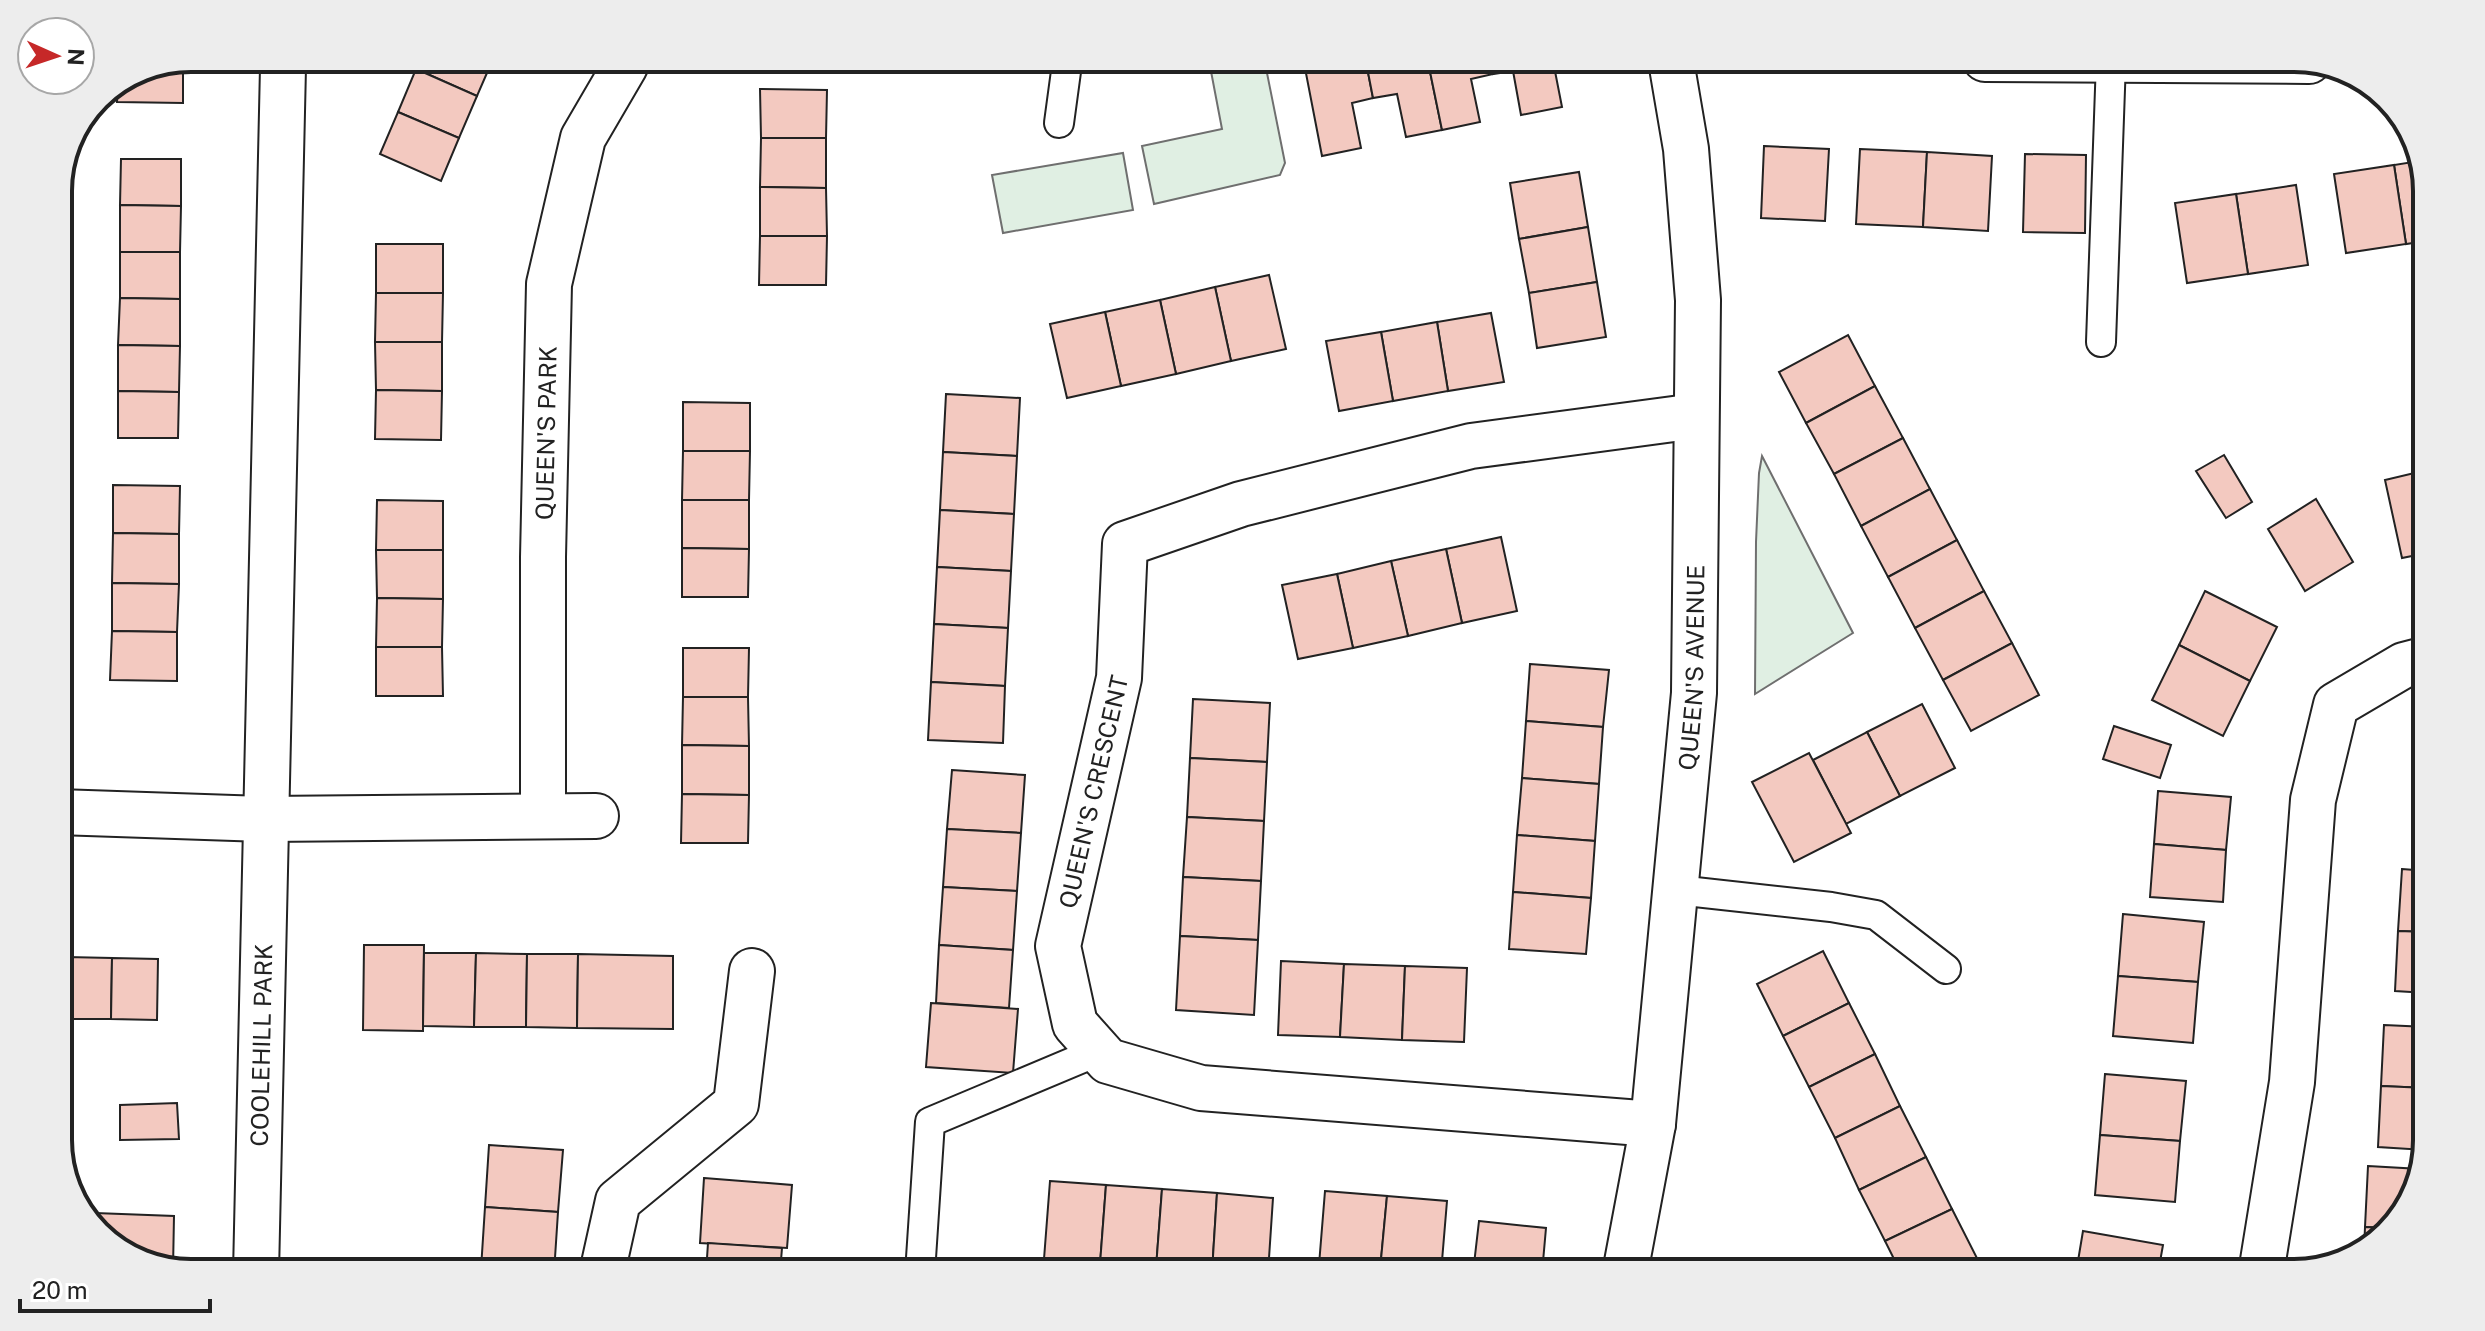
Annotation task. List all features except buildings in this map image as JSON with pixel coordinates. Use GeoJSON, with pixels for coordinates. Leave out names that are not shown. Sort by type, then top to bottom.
{"type":"FeatureCollection","features":[{"type":"Feature","properties":{"kind":"street"},"geometry":{"type":"LineString","coordinates":[[266,819],[283,72]]}},
{"type":"Feature","properties":{"kind":"street","name":"QUEEN'S PARK"},"geometry":{"type":"LineString","coordinates":[[543,815],[543,557],[549,284],[583,138],[622,72]]}},
{"type":"Feature","properties":{"kind":"street","name":"QUEEN'S AVENUE"},"geometry":{"type":"LineString","coordinates":[[1628,1259],[1653,1124],[1694,693],[1698,300],[1686,149],[1673,72]]}},
{"type":"Feature","properties":{"kind":"street","name":"QUEEN'S CRESCENT"},"geometry":{"type":"LineString","coordinates":[[1653,1124],[1201,1088],[1108,1061],[1075,1024],[1058,946],[1119,678],[1125,544],[1241,504],[1471,446],[1696,416]]}},
{"type":"Feature","properties":{"kind":"street"},"geometry":{"type":"LineString","coordinates":[[2263,1259],[2292,1082],[2313,800],[2336,705],[2413,663]]}},
{"type":"Feature","properties":{"kind":"street"},"geometry":{"type":"LineString","coordinates":[[72,812],[266,819],[596,816]]}},
{"type":"Feature","properties":{"kind":"street","name":"COOLEHILL PARK"},"geometry":{"type":"LineString","coordinates":[[256,1259],[266,819]]}},
{"type":"Feature","properties":{"kind":"street"},"geometry":{"type":"LineString","coordinates":[[605,1259],[618,1201],[736,1104],[752,971]]}},
{"type":"Feature","properties":{"kind":"lane"},"geometry":{"type":"LineString","coordinates":[[1059,123],[1066,72]]}},
{"type":"Feature","properties":{"kind":"lane"},"geometry":{"type":"LineString","coordinates":[[2101,342],[2111,72]]}},
{"type":"Feature","properties":{"kind":"lane"},"geometry":{"type":"LineString","coordinates":[[1677,890],[1876,915],[1946,969]]}},
{"type":"Feature","properties":{"kind":"lane"},"geometry":{"type":"LineString","coordinates":[[921,1259],[930,1122],[1099,1051]]}},
{"type":"Feature","properties":{"kind":"green space"},"geometry":{"type":"Polygon","coordinates":[[[1211,72],[1267,72],[1285,163],[1280,175],[1154,204],[1142,146],[1222,129],[1211,72]]]}},
{"type":"Feature","properties":{"kind":"green space"},"geometry":{"type":"Polygon","coordinates":[[[1123,153],[1133,210],[1003,233],[992,175],[1123,153]]]}},
{"type":"Feature","properties":{"kind":"green space"},"geometry":{"type":"Polygon","coordinates":[[[1762,456],[1853,633],[1755,694],[1756,542],[1762,456]]]}}]}
